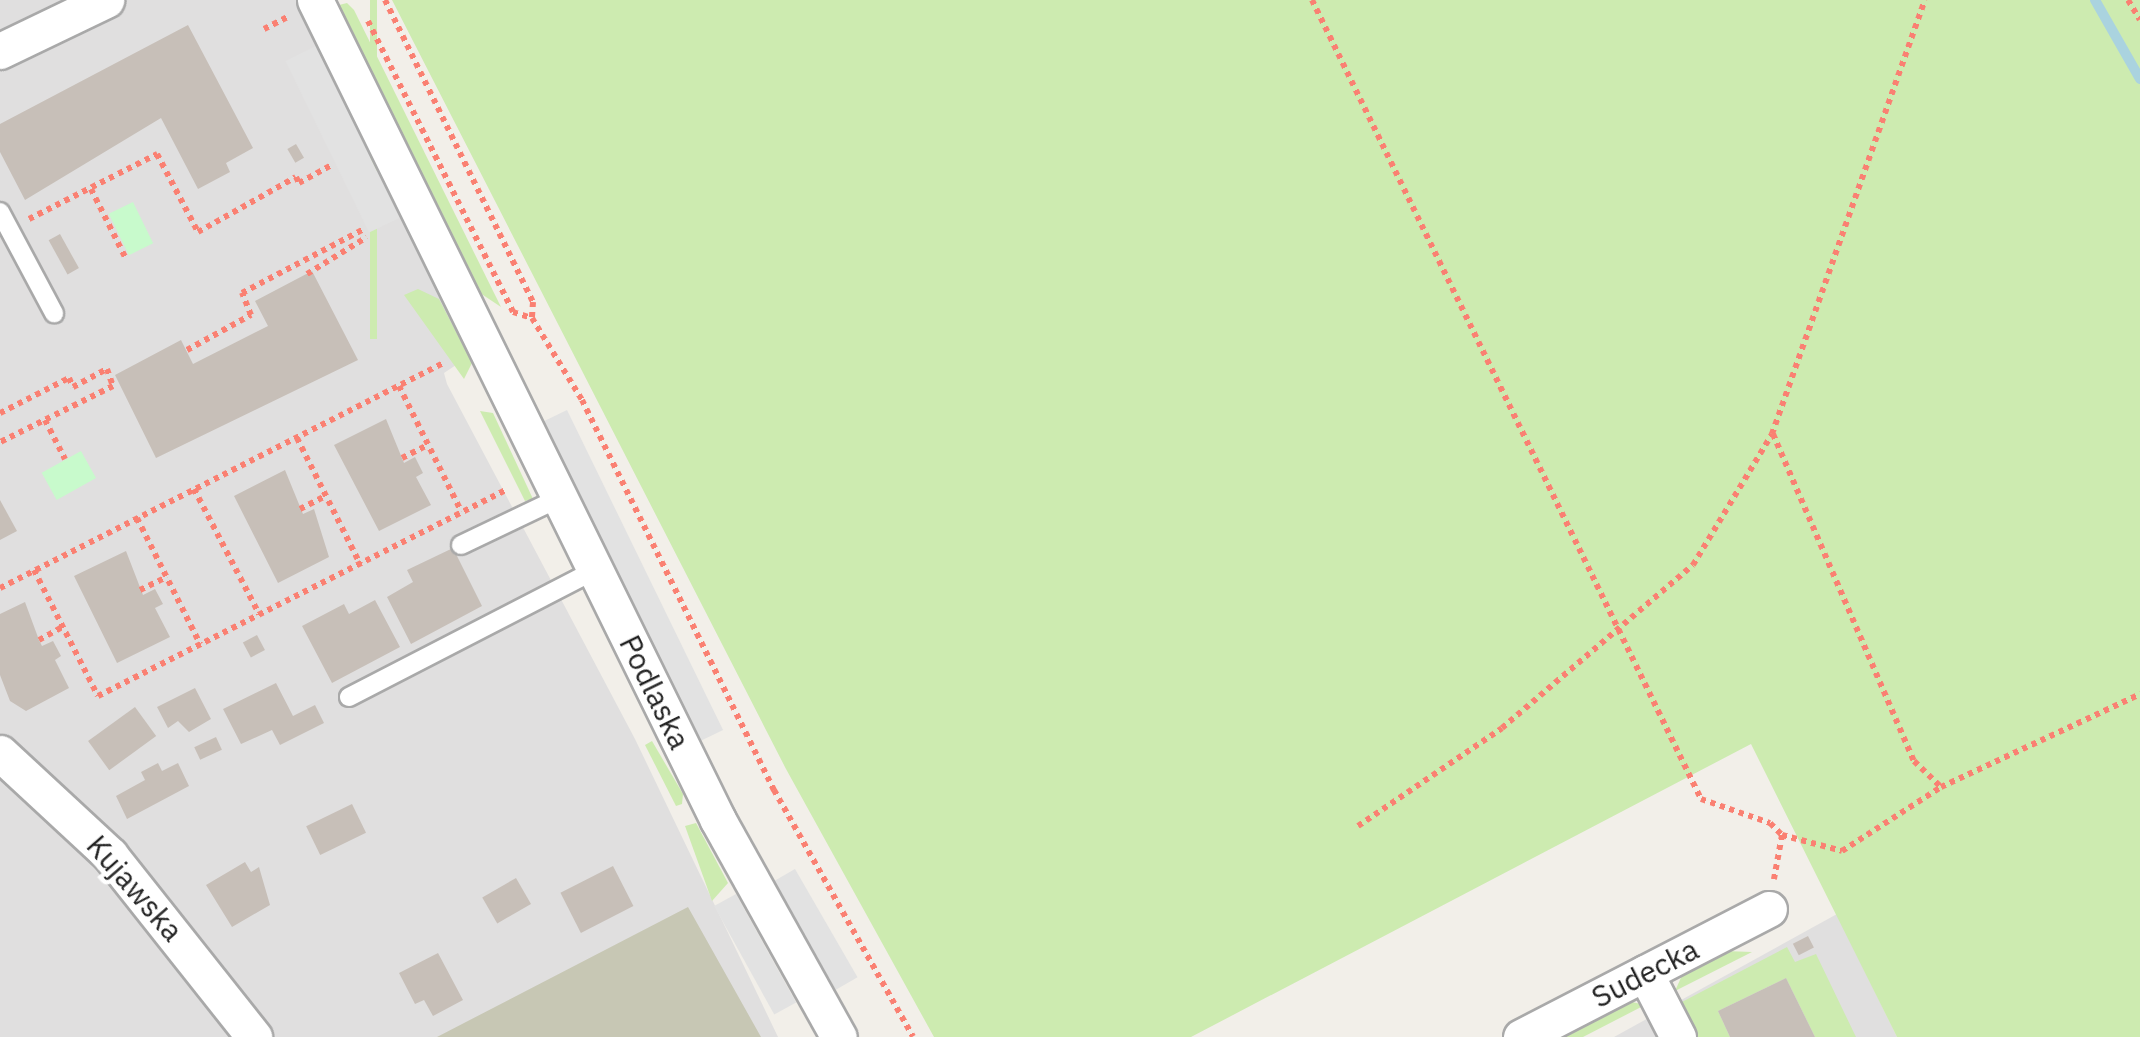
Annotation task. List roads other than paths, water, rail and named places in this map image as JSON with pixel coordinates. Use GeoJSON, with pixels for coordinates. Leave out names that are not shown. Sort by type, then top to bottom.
{"type":"FeatureCollection","features":[{"type":"Feature","properties":{"kind":"street"},"geometry":{"type":"LineString","coordinates":[[0,51],[106,0]]}},
{"type":"Feature","properties":{"kind":"street","name":"Podlaska"},"geometry":{"type":"LineString","coordinates":[[315,0],[748,877],[839,1037]]}},
{"type":"Feature","properties":{"kind":"street","name":"Kujawska"},"geometry":{"type":"LineString","coordinates":[[0,754],[110,856],[254,1037]]}},
{"type":"Feature","properties":{"kind":"street","name":"Sudecka"},"geometry":{"type":"LineString","coordinates":[[1520,1037],[1769,910]]}},
{"type":"Feature","properties":{"kind":"street"},"geometry":{"type":"LineString","coordinates":[[1646,973],[1678,1037]]}},
{"type":"Feature","properties":{"kind":"lane"},"geometry":{"type":"LineString","coordinates":[[5,221],[54,313]]}},
{"type":"Feature","properties":{"kind":"lane"},"geometry":{"type":"LineString","coordinates":[[461,545],[559,498]]}},
{"type":"Feature","properties":{"kind":"lane"},"geometry":{"type":"LineString","coordinates":[[349,698],[595,570]]}},
{"type":"Feature","properties":{"kind":"waterway"},"geometry":{"type":"LineString","coordinates":[[2095,0],[2140,79]]}}]}
